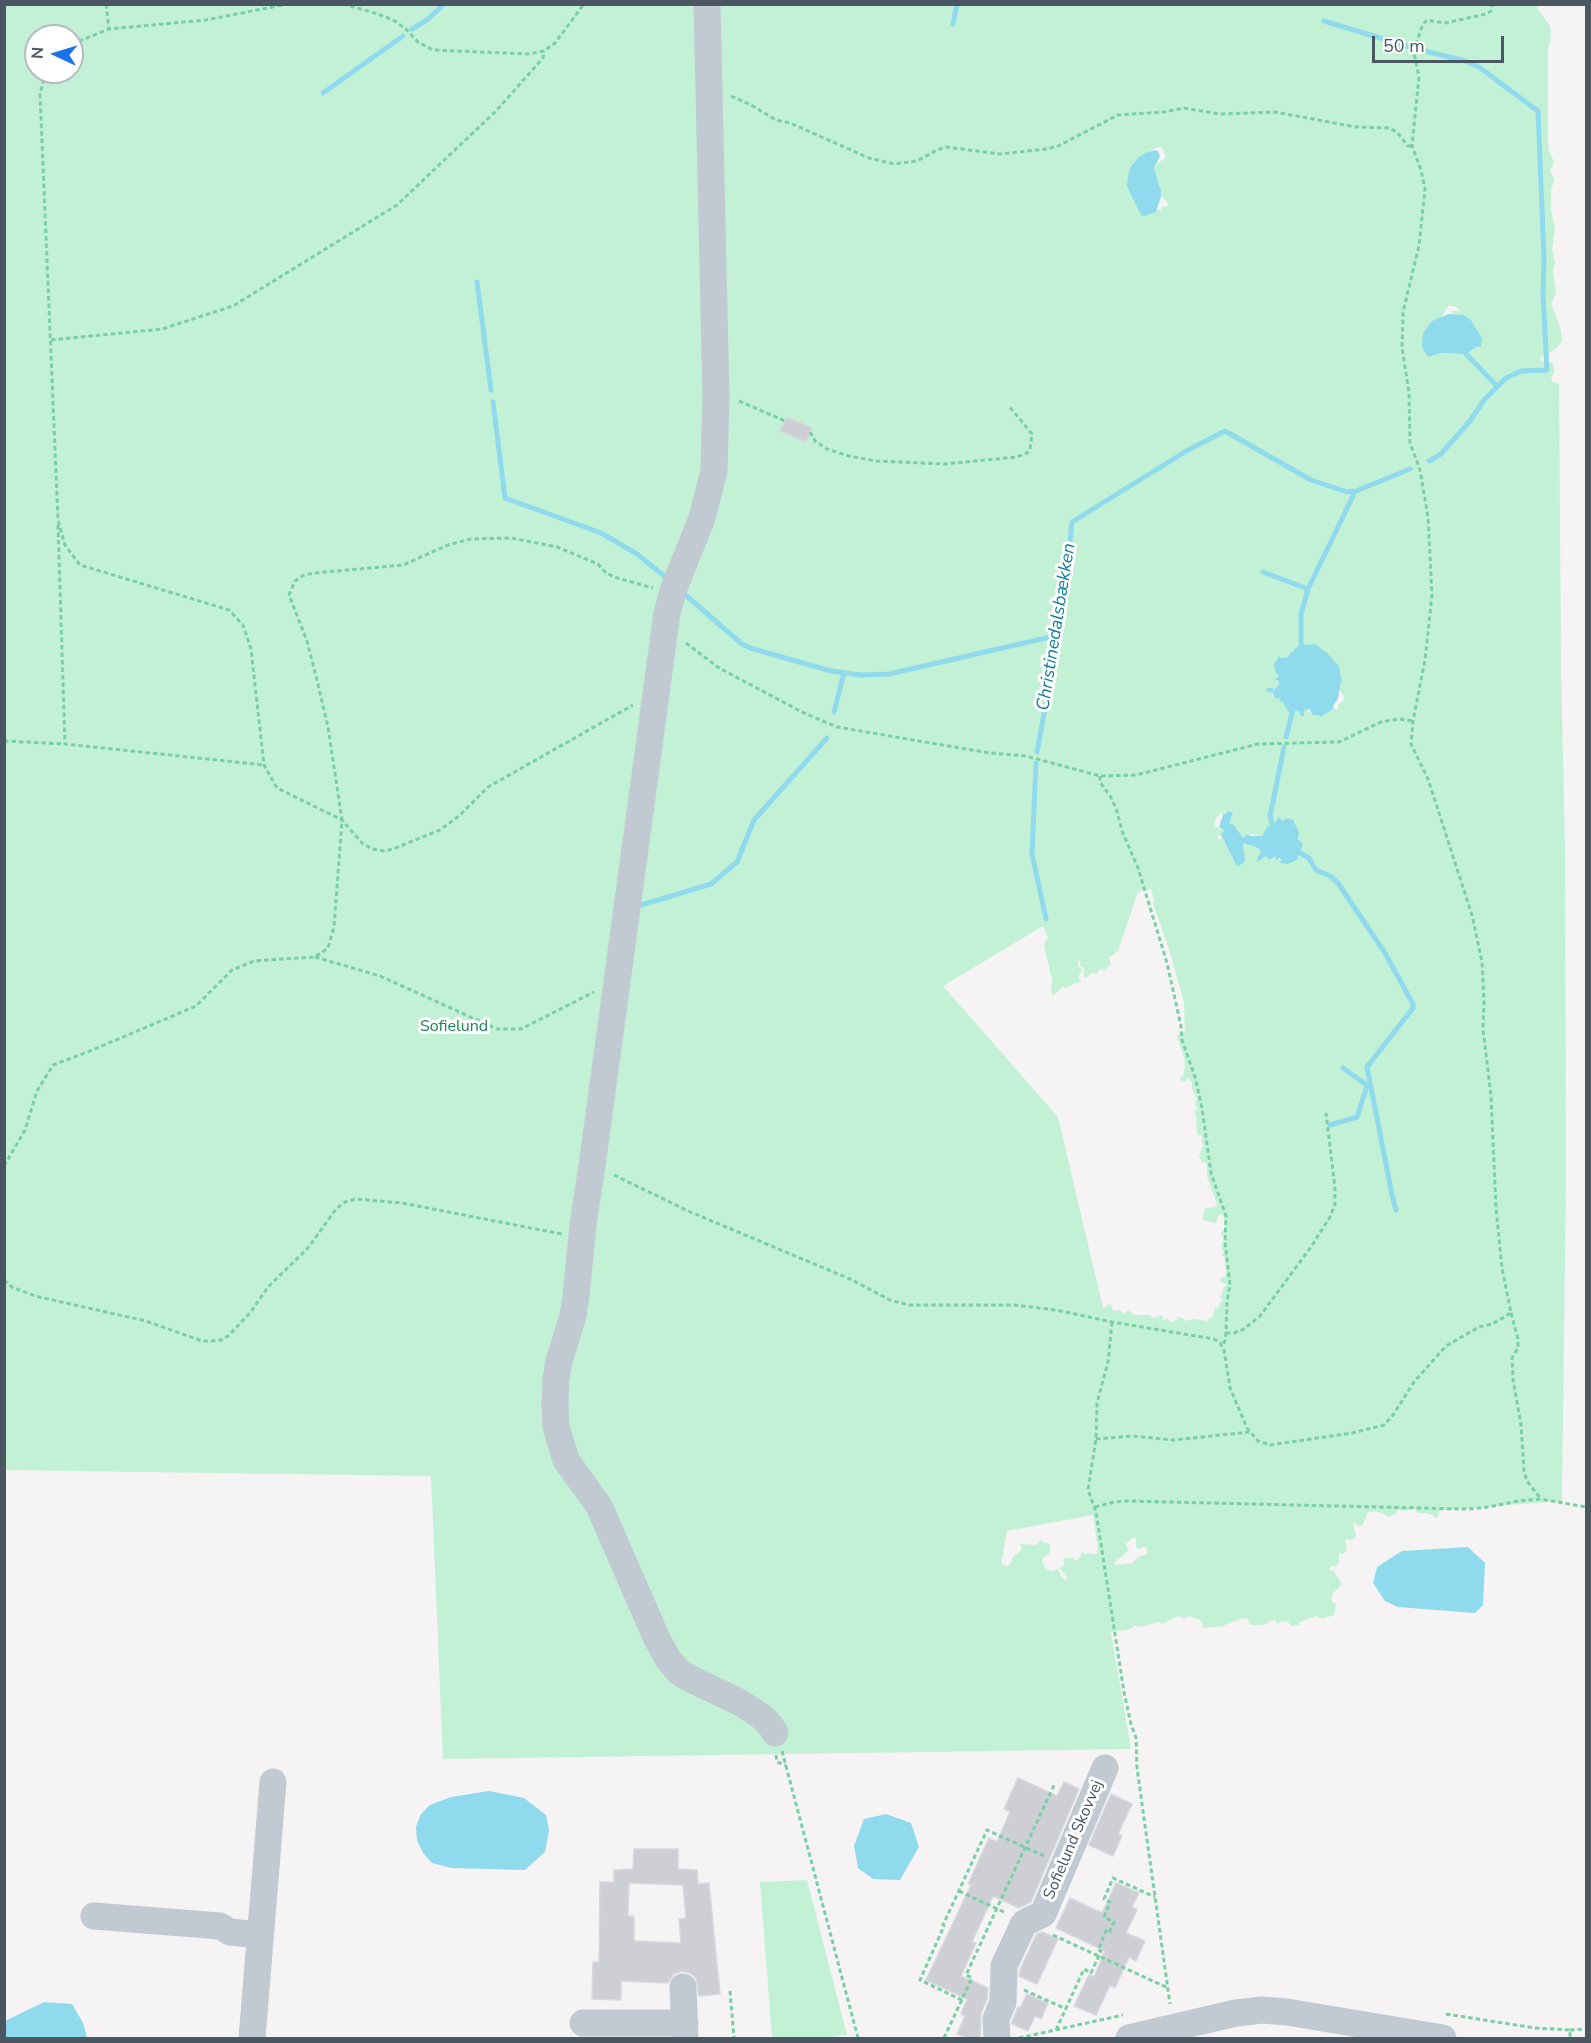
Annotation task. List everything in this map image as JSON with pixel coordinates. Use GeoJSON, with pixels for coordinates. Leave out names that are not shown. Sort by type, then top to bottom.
{"type":"FeatureCollection","features":[{"type":"Feature","properties":{"kind":"street"},"geometry":{"type":"LineString","coordinates":[[707,4],[716,397],[715,461],[712,483],[702,518],[671,596],[664,630],[581,1237],[573,1316],[556,1379],[556,1427],[561,1447],[572,1471],[599,1506],[657,1639],[668,1659],[679,1672],[691,1680],[741,1703],[761,1716],[767,1721],[775,1743]]}},
{"type":"Feature","properties":{"kind":"street","name":"Sofielund Skovvej"},"geometry":{"type":"LineString","coordinates":[[997,2038],[996,2019],[1002,2002],[1004,1966],[1024,1923],[1042,1914],[1105,1768]]}},
{"type":"Feature","properties":{"kind":"street"},"geometry":{"type":"LineString","coordinates":[[252,2038],[273,1782]]}},
{"type":"Feature","properties":{"kind":"street"},"geometry":{"type":"LineString","coordinates":[[94,1916],[220,1926],[230,1932],[260,1935]]}},
{"type":"Feature","properties":{"kind":"street"},"geometry":{"type":"LineString","coordinates":[[583,2024],[685,2031],[683,1987]]}},
{"type":"Feature","properties":{"kind":"street"},"geometry":{"type":"LineString","coordinates":[[1129,2038],[1236,2013],[1262,2010],[1287,2012],[1341,2030],[1443,2038]]}},
{"type":"Feature","properties":{"kind":"path"},"geometry":{"type":"LineString","coordinates":[[106,4],[109,29]]}},
{"type":"Feature","properties":{"kind":"path"},"geometry":{"type":"LineString","coordinates":[[84,39],[109,29],[214,19],[288,4]]}},
{"type":"Feature","properties":{"kind":"path"},"geometry":{"type":"LineString","coordinates":[[343,4],[393,20],[406,29],[418,42],[433,50],[519,54],[544,51],[555,43],[584,4]]}},
{"type":"Feature","properties":{"kind":"path"},"geometry":{"type":"LineString","coordinates":[[1492,4],[1491,10],[1486,14],[1445,23],[1427,20],[1423,24],[1414,53],[1419,77],[1412,146],[1425,189],[1419,246],[1403,312],[1402,348],[1409,392],[1410,443],[1420,470],[1428,517],[1432,595],[1425,660],[1413,721],[1411,744],[1428,779],[1469,904],[1482,962],[1483,1029],[1491,1096],[1496,1208],[1502,1268],[1518,1339],[1518,1348],[1512,1358],[1513,1379],[1521,1425],[1524,1471],[1527,1481],[1541,1499]]}},
{"type":"Feature","properties":{"kind":"path"},"geometry":{"type":"LineString","coordinates":[[51,340],[162,329],[233,306],[397,205],[496,111],[543,58],[544,51]]}},
{"type":"Feature","properties":{"kind":"path"},"geometry":{"type":"LineString","coordinates":[[42,84],[40,94],[65,744]]}},
{"type":"Feature","properties":{"kind":"path"},"geometry":{"type":"LineString","coordinates":[[708,90],[718,91],[742,100],[776,120],[790,123],[869,158],[894,164],[923,159],[936,150],[946,147],[1000,154],[1047,149],[1058,146],[1118,115],[1164,112],[1184,108],[1219,114],[1275,112],[1356,127],[1389,128],[1397,132],[1405,143],[1412,146]]}},
{"type":"Feature","properties":{"kind":"path"},"geometry":{"type":"LineString","coordinates":[[716,397],[740,402],[783,420]]}},
{"type":"Feature","properties":{"kind":"path"},"geometry":{"type":"LineString","coordinates":[[810,432],[815,441],[827,449],[876,461],[944,464],[1017,457],[1027,453],[1030,449],[1032,434],[1008,406]]}},
{"type":"Feature","properties":{"kind":"path"},"geometry":{"type":"LineString","coordinates":[[58,520],[65,545],[80,565],[229,610],[243,625],[250,649],[264,765],[277,788],[342,820],[363,844],[373,849],[384,851],[393,849],[429,836],[450,824],[488,787],[656,692]]}},
{"type":"Feature","properties":{"kind":"path"},"geometry":{"type":"LineString","coordinates":[[315,957],[328,948],[334,927],[342,820],[328,727],[317,680],[307,641],[289,595],[295,581],[302,576],[403,565],[448,545],[471,539],[511,538],[557,546],[598,564],[606,573],[614,577],[647,586],[671,596]]}},
{"type":"Feature","properties":{"kind":"path"},"geometry":{"type":"LineString","coordinates":[[664,630],[673,632],[694,651],[719,668],[804,713],[837,727],[990,753],[1026,756],[1100,776],[1125,777],[1143,774],[1258,744],[1339,742],[1381,722],[1399,719],[1413,721]]}},
{"type":"Feature","properties":{"kind":"path"},"geometry":{"type":"LineString","coordinates":[[4,741],[65,744],[264,765]]}},
{"type":"Feature","properties":{"kind":"path"},"geometry":{"type":"LineString","coordinates":[[1100,776],[1100,783],[1116,808],[1122,831],[1146,890],[1167,963],[1182,1040],[1200,1095],[1211,1173],[1226,1216],[1230,1276],[1227,1333],[1222,1345],[1230,1388],[1249,1432],[1258,1441],[1276,1445],[1352,1433],[1384,1425],[1414,1382],[1446,1346],[1479,1327],[1492,1324],[1511,1313]]}},
{"type":"Feature","properties":{"kind":"path"},"geometry":{"type":"LineString","coordinates":[[4,1166],[25,1130],[36,1091],[53,1065],[195,1006],[232,970],[254,961],[315,957],[380,976],[497,1029],[521,1029],[617,981]]}},
{"type":"Feature","properties":{"kind":"path"},"geometry":{"type":"LineString","coordinates":[[1227,1333],[1244,1329],[1260,1316],[1297,1267],[1330,1217],[1335,1204],[1335,1188],[1326,1113]]}},
{"type":"Feature","properties":{"kind":"path"},"geometry":{"type":"LineString","coordinates":[[592,1166],[688,1211],[850,1279],[890,1300],[909,1305],[1014,1305],[1056,1310],[1112,1322],[1208,1337],[1222,1345]]}},
{"type":"Feature","properties":{"kind":"path"},"geometry":{"type":"LineString","coordinates":[[4,1280],[12,1287],[27,1294],[146,1321],[202,1341],[211,1341],[221,1340],[228,1336],[243,1321],[268,1287],[308,1248],[336,1209],[345,1202],[356,1199],[402,1203],[549,1233],[581,1237]]}},
{"type":"Feature","properties":{"kind":"path"},"geometry":{"type":"LineString","coordinates":[[1112,1322],[1108,1362],[1097,1402],[1096,1439],[1088,1490],[1095,1507],[1124,1692],[1136,1738],[1134,1761],[1170,2004]]}},
{"type":"Feature","properties":{"kind":"path"},"geometry":{"type":"LineString","coordinates":[[1096,1439],[1132,1436],[1174,1440],[1249,1432]]}},
{"type":"Feature","properties":{"kind":"path"},"geometry":{"type":"LineString","coordinates":[[1095,1507],[1114,1502],[1127,1502],[1462,1509],[1541,1499],[1587,1507]]}},
{"type":"Feature","properties":{"kind":"path"},"geometry":{"type":"LineString","coordinates":[[775,1743],[777,1762],[786,1766]]}},
{"type":"Feature","properties":{"kind":"path"},"geometry":{"type":"LineString","coordinates":[[785,1761],[858,2038]]}},
{"type":"Feature","properties":{"kind":"path"},"geometry":{"type":"LineString","coordinates":[[944,2038],[972,1978],[966,1975],[1055,1783]]}},
{"type":"Feature","properties":{"kind":"path"},"geometry":{"type":"LineString","coordinates":[[962,2000],[920,1980],[987,1830],[1025,1847]]}},
{"type":"Feature","properties":{"kind":"path"},"geometry":{"type":"LineString","coordinates":[[1056,2030],[1084,1969],[1091,1973],[1101,1951],[1098,1950],[1106,1931],[1109,1933],[1114,1922],[1104,1917],[1110,1902],[1104,1899],[1113,1878],[1155,1897]]}},
{"type":"Feature","properties":{"kind":"path"},"geometry":{"type":"LineString","coordinates":[[959,1891],[1168,1988]]}},
{"type":"Feature","properties":{"kind":"path"},"geometry":{"type":"LineString","coordinates":[[1004,1980],[1066,2009]]}},
{"type":"Feature","properties":{"kind":"path"},"geometry":{"type":"LineString","coordinates":[[730,1991],[734,2038]]}},
{"type":"Feature","properties":{"kind":"path"},"geometry":{"type":"LineString","coordinates":[[1570,2030],[1587,2029]]}},
{"type":"Feature","properties":{"kind":"green space","name":"Sofielund"},"geometry":{"type":"Polygon","coordinates":[[[5,5],[1538,5],[1537,8],[1550,26],[1551,38],[1548,49],[1548,140],[1549,152],[1553,159],[1550,170],[1554,180],[1551,191],[1551,211],[1555,228],[1552,249],[1555,262],[1553,271],[1556,294],[1551,304],[1560,327],[1562,341],[1556,349],[1540,358],[1541,361],[1553,363],[1554,372],[1551,378],[1553,382],[1559,384],[1565,849],[1566,1177],[1562,1501],[1443,1510],[1439,1512],[1437,1518],[1428,1513],[1418,1513],[1414,1508],[1407,1511],[1397,1510],[1396,1514],[1388,1517],[1375,1511],[1367,1513],[1363,1525],[1353,1523],[1356,1536],[1353,1540],[1345,1539],[1347,1550],[1342,1554],[1339,1553],[1339,1563],[1335,1567],[1331,1566],[1329,1570],[1334,1571],[1342,1584],[1332,1594],[1332,1602],[1336,1604],[1334,1615],[1322,1619],[1316,1616],[1299,1622],[1299,1625],[1291,1626],[1288,1622],[1281,1621],[1278,1624],[1275,1620],[1267,1624],[1251,1625],[1247,1619],[1242,1618],[1223,1626],[1203,1628],[1199,1619],[1178,1616],[1162,1624],[1158,1622],[1141,1627],[1135,1625],[1131,1629],[1111,1632],[1131,1749],[443,1759],[431,1476],[5,1470],[5,5]],[[1162,147],[1155,148],[1136,160],[1131,166],[1128,180],[1130,191],[1156,212],[1158,209],[1161,211],[1163,206],[1167,207],[1168,204],[1162,196],[1154,171],[1156,164],[1166,158],[1162,147]],[[1449,305],[1440,319],[1432,321],[1435,353],[1466,354],[1481,338],[1470,319],[1452,314],[1452,311],[1460,311],[1456,307],[1449,305]],[[787,417],[781,431],[806,441],[811,428],[787,417]],[[1302,645],[1288,657],[1279,657],[1274,666],[1275,672],[1279,673],[1275,680],[1279,680],[1283,686],[1278,685],[1273,692],[1269,691],[1275,697],[1281,697],[1288,711],[1294,712],[1295,710],[1304,713],[1310,709],[1317,716],[1322,716],[1333,709],[1338,709],[1344,696],[1339,690],[1342,681],[1341,673],[1335,661],[1322,649],[1306,645],[1302,645]],[[1219,812],[1219,817],[1217,816],[1214,826],[1224,830],[1221,837],[1217,835],[1218,840],[1222,838],[1236,865],[1244,852],[1243,843],[1256,847],[1261,851],[1259,856],[1266,856],[1269,860],[1279,857],[1280,863],[1300,856],[1300,842],[1295,823],[1287,818],[1282,821],[1280,818],[1262,836],[1248,834],[1243,839],[1234,825],[1229,823],[1230,819],[1226,812],[1223,815],[1219,812]],[[1151,889],[1138,892],[1118,951],[1109,957],[1111,965],[1104,970],[1100,969],[1096,974],[1091,973],[1086,978],[1084,968],[1079,965],[1081,963],[1078,960],[1078,966],[1082,970],[1078,977],[1081,981],[1065,988],[1062,987],[1054,995],[1051,993],[1052,976],[1044,944],[1048,938],[1043,926],[943,986],[1058,1117],[1103,1308],[1110,1304],[1114,1311],[1120,1310],[1124,1314],[1129,1310],[1133,1315],[1150,1315],[1152,1318],[1162,1315],[1164,1321],[1167,1318],[1171,1322],[1177,1320],[1177,1317],[1185,1321],[1194,1319],[1207,1321],[1213,1316],[1215,1307],[1217,1309],[1221,1302],[1223,1298],[1220,1298],[1220,1295],[1227,1285],[1220,1281],[1222,1277],[1225,1278],[1226,1274],[1225,1258],[1222,1255],[1224,1252],[1221,1248],[1224,1237],[1220,1234],[1225,1228],[1224,1217],[1222,1214],[1219,1215],[1216,1223],[1202,1220],[1205,1208],[1215,1207],[1217,1204],[1207,1176],[1207,1163],[1202,1162],[1199,1157],[1203,1145],[1201,1133],[1199,1136],[1197,1134],[1196,1114],[1193,1112],[1198,1109],[1195,1105],[1197,1098],[1188,1077],[1187,1081],[1181,1081],[1180,1077],[1184,1074],[1185,1062],[1177,1035],[1185,1033],[1184,1002],[1153,904],[1151,889]],[[1093,1515],[1007,1531],[1001,1564],[1009,1565],[1012,1558],[1022,1550],[1020,1544],[1036,1545],[1042,1539],[1043,1543],[1048,1543],[1051,1547],[1049,1554],[1043,1558],[1042,1562],[1046,1569],[1053,1571],[1058,1569],[1062,1578],[1066,1580],[1067,1577],[1060,1568],[1064,1565],[1064,1558],[1077,1561],[1083,1551],[1084,1554],[1097,1553],[1093,1515]],[[1136,1538],[1125,1544],[1129,1550],[1114,1563],[1116,1565],[1132,1563],[1138,1557],[1147,1554],[1147,1548],[1138,1549],[1136,1547],[1136,1538]]]}},
{"type":"Feature","properties":{"kind":"green space"},"geometry":{"type":"Polygon","coordinates":[[[807,1880],[847,2035],[822,2038],[772,2038],[760,1882],[807,1880]]]}},
{"type":"Feature","properties":{"kind":"water"},"geometry":{"type":"Polygon","coordinates":[[[1155,150],[1160,156],[1154,168],[1161,197],[1156,212],[1145,216],[1141,215],[1127,185],[1129,171],[1139,157],[1155,150]]]}},
{"type":"Feature","properties":{"kind":"water"},"geometry":{"type":"Polygon","coordinates":[[[1448,314],[1463,315],[1470,319],[1482,338],[1481,346],[1466,354],[1441,353],[1428,357],[1422,347],[1423,333],[1432,321],[1448,314]]]}},
{"type":"Feature","properties":{"kind":"water"},"geometry":{"type":"Polygon","coordinates":[[[1315,644],[1339,666],[1342,681],[1338,699],[1333,709],[1322,716],[1313,715],[1310,709],[1304,711],[1304,716],[1301,716],[1298,711],[1289,713],[1283,702],[1279,701],[1281,697],[1276,699],[1273,693],[1266,691],[1267,688],[1273,688],[1273,692],[1278,685],[1283,686],[1275,680],[1279,675],[1275,672],[1274,664],[1279,656],[1288,657],[1294,649],[1301,645],[1315,644]]]}},
{"type":"Feature","properties":{"kind":"water"},"geometry":{"type":"Polygon","coordinates":[[[1229,811],[1233,813],[1229,823],[1234,825],[1243,838],[1248,834],[1262,836],[1268,826],[1272,827],[1279,817],[1282,821],[1287,818],[1293,820],[1299,832],[1298,839],[1303,844],[1297,860],[1288,864],[1280,863],[1279,857],[1277,860],[1275,857],[1269,860],[1266,856],[1257,862],[1261,851],[1243,843],[1245,861],[1239,866],[1236,865],[1221,835],[1224,830],[1219,827],[1223,815],[1229,811]]]}},
{"type":"Feature","properties":{"kind":"water"},"geometry":{"type":"Polygon","coordinates":[[[1468,1547],[1485,1563],[1483,1605],[1475,1613],[1398,1607],[1385,1601],[1373,1583],[1377,1567],[1402,1551],[1468,1547]]]}},
{"type":"Feature","properties":{"kind":"water"},"geometry":{"type":"Polygon","coordinates":[[[489,1791],[524,1798],[546,1815],[549,1830],[545,1852],[525,1870],[451,1868],[432,1863],[423,1853],[417,1840],[416,1827],[421,1814],[430,1805],[451,1797],[489,1791]]]}},
{"type":"Feature","properties":{"kind":"water"},"geometry":{"type":"Polygon","coordinates":[[[886,1814],[911,1823],[919,1847],[900,1880],[873,1879],[858,1868],[854,1846],[864,1819],[886,1814]]]}},
{"type":"Feature","properties":{"kind":"water"},"geometry":{"type":"Polygon","coordinates":[[[44,2002],[72,2004],[83,2023],[87,2038],[5,2038],[5,2021],[44,2002]]]}},
{"type":"Feature","properties":{"kind":"building"},"geometry":{"type":"Polygon","coordinates":[[[787,417],[812,428],[806,442],[780,431],[787,417]]]}},
{"type":"Feature","properties":{"kind":"building"},"geometry":{"type":"Polygon","coordinates":[[[1018,1778],[1057,1796],[1064,1782],[1079,1789],[1031,1902],[1019,1908],[993,1896],[972,1942],[976,1943],[961,1976],[988,1988],[987,1999],[981,2013],[980,2038],[967,2038],[957,2034],[965,2016],[961,2014],[967,1999],[926,1980],[971,1885],[968,1884],[989,1838],[997,1842],[1010,1812],[1004,1809],[1018,1778]]]}},
{"type":"Feature","properties":{"kind":"building"},"geometry":{"type":"Polygon","coordinates":[[[1111,1794],[1132,1804],[1118,1834],[1122,1836],[1113,1856],[1089,1845],[1111,1794]]]}},
{"type":"Feature","properties":{"kind":"building"},"geometry":{"type":"Polygon","coordinates":[[[634,1849],[678,1849],[678,1869],[697,1870],[698,1884],[709,1883],[720,1994],[699,1996],[696,1978],[682,1971],[674,1974],[668,1983],[621,1981],[621,2000],[592,1999],[593,1962],[599,1962],[600,1882],[614,1882],[614,1870],[633,1869],[634,1849]],[[629,1883],[628,1916],[634,1916],[634,1941],[681,1943],[679,1919],[686,1918],[683,1885],[629,1883]]]}},
{"type":"Feature","properties":{"kind":"building"},"geometry":{"type":"Polygon","coordinates":[[[1116,1883],[1139,1893],[1132,1907],[1137,1910],[1126,1933],[1145,1941],[1136,1961],[1129,1957],[1115,1988],[1110,1985],[1096,2015],[1074,2006],[1089,1975],[1094,1977],[1105,1951],[1056,1928],[1070,1898],[1102,1913],[1116,1883]]]}},
{"type":"Feature","properties":{"kind":"building"},"geometry":{"type":"Polygon","coordinates":[[[1042,1932],[1058,1939],[1037,1984],[1019,1976],[1036,1935],[1042,1932]]]}},
{"type":"Feature","properties":{"kind":"building"},"geometry":{"type":"Polygon","coordinates":[[[1027,1994],[1048,2003],[1041,2019],[1035,2016],[1028,2031],[1012,2024],[1018,2007],[1020,2008],[1027,1994]]]}},
{"type":"Feature","properties":{"kind":"waterway"},"geometry":{"type":"LineString","coordinates":[[412,29],[427,20],[444,4]]}},
{"type":"Feature","properties":{"kind":"waterway"},"geometry":{"type":"LineString","coordinates":[[953,24],[957,4]]}},
{"type":"Feature","properties":{"kind":"waterway"},"geometry":{"type":"LineString","coordinates":[[1324,21],[1410,47]]}},
{"type":"Feature","properties":{"kind":"waterway"},"geometry":{"type":"LineString","coordinates":[[323,93],[403,36]]}},
{"type":"Feature","properties":{"kind":"waterway"},"geometry":{"type":"LineString","coordinates":[[1421,50],[1465,61],[1479,67],[1538,111],[1547,370],[1521,371],[1506,378],[1484,400],[1470,421],[1441,454],[1429,461]]}},
{"type":"Feature","properties":{"kind":"waterway"},"geometry":{"type":"LineString","coordinates":[[477,282],[491,390]]}},
{"type":"Feature","properties":{"kind":"waterway"},"geometry":{"type":"LineString","coordinates":[[1466,354],[1497,386]]}},
{"type":"Feature","properties":{"kind":"waterway"},"geometry":{"type":"LineString","coordinates":[[493,402],[505,498],[601,533],[637,554],[668,579]]}},
{"type":"Feature","properties":{"kind":"waterway","name":"Christinedalsbækken"},"geometry":{"type":"LineString","coordinates":[[1037,752],[1064,603],[1072,522],[1188,450],[1225,431],[1311,480],[1347,492],[1356,491],[1410,469]]}},
{"type":"Feature","properties":{"kind":"waterway"},"geometry":{"type":"LineString","coordinates":[[1301,645],[1301,614],[1308,589],[1353,492]]}},
{"type":"Feature","properties":{"kind":"waterway"},"geometry":{"type":"LineString","coordinates":[[1263,572],[1308,589]]}},
{"type":"Feature","properties":{"kind":"waterway"},"geometry":{"type":"LineString","coordinates":[[682,592],[742,644],[750,648],[831,671],[861,675],[889,674],[1059,635]]}},
{"type":"Feature","properties":{"kind":"waterway"},"geometry":{"type":"LineString","coordinates":[[834,712],[844,673]]}},
{"type":"Feature","properties":{"kind":"waterway"},"geometry":{"type":"LineString","coordinates":[[1286,737],[1292,713]]}},
{"type":"Feature","properties":{"kind":"waterway"},"geometry":{"type":"LineString","coordinates":[[638,906],[711,884],[737,862],[754,820],[827,738]]}},
{"type":"Feature","properties":{"kind":"waterway"},"geometry":{"type":"LineString","coordinates":[[1272,824],[1270,816],[1284,747]]}},
{"type":"Feature","properties":{"kind":"waterway","name":"Christinedalsbækken"},"geometry":{"type":"LineString","coordinates":[[1036,763],[1032,854],[1046,919]]}},
{"type":"Feature","properties":{"kind":"waterway"},"geometry":{"type":"LineString","coordinates":[[1300,853],[1309,858],[1316,870],[1330,876],[1338,883],[1385,953],[1413,1004],[1413,1008],[1367,1067],[1396,1210]]}},
{"type":"Feature","properties":{"kind":"waterway"},"geometry":{"type":"LineString","coordinates":[[1343,1068],[1368,1086]]}},
{"type":"Feature","properties":{"kind":"waterway"},"geometry":{"type":"LineString","coordinates":[[1330,1125],[1357,1117],[1367,1086]]}}]}
